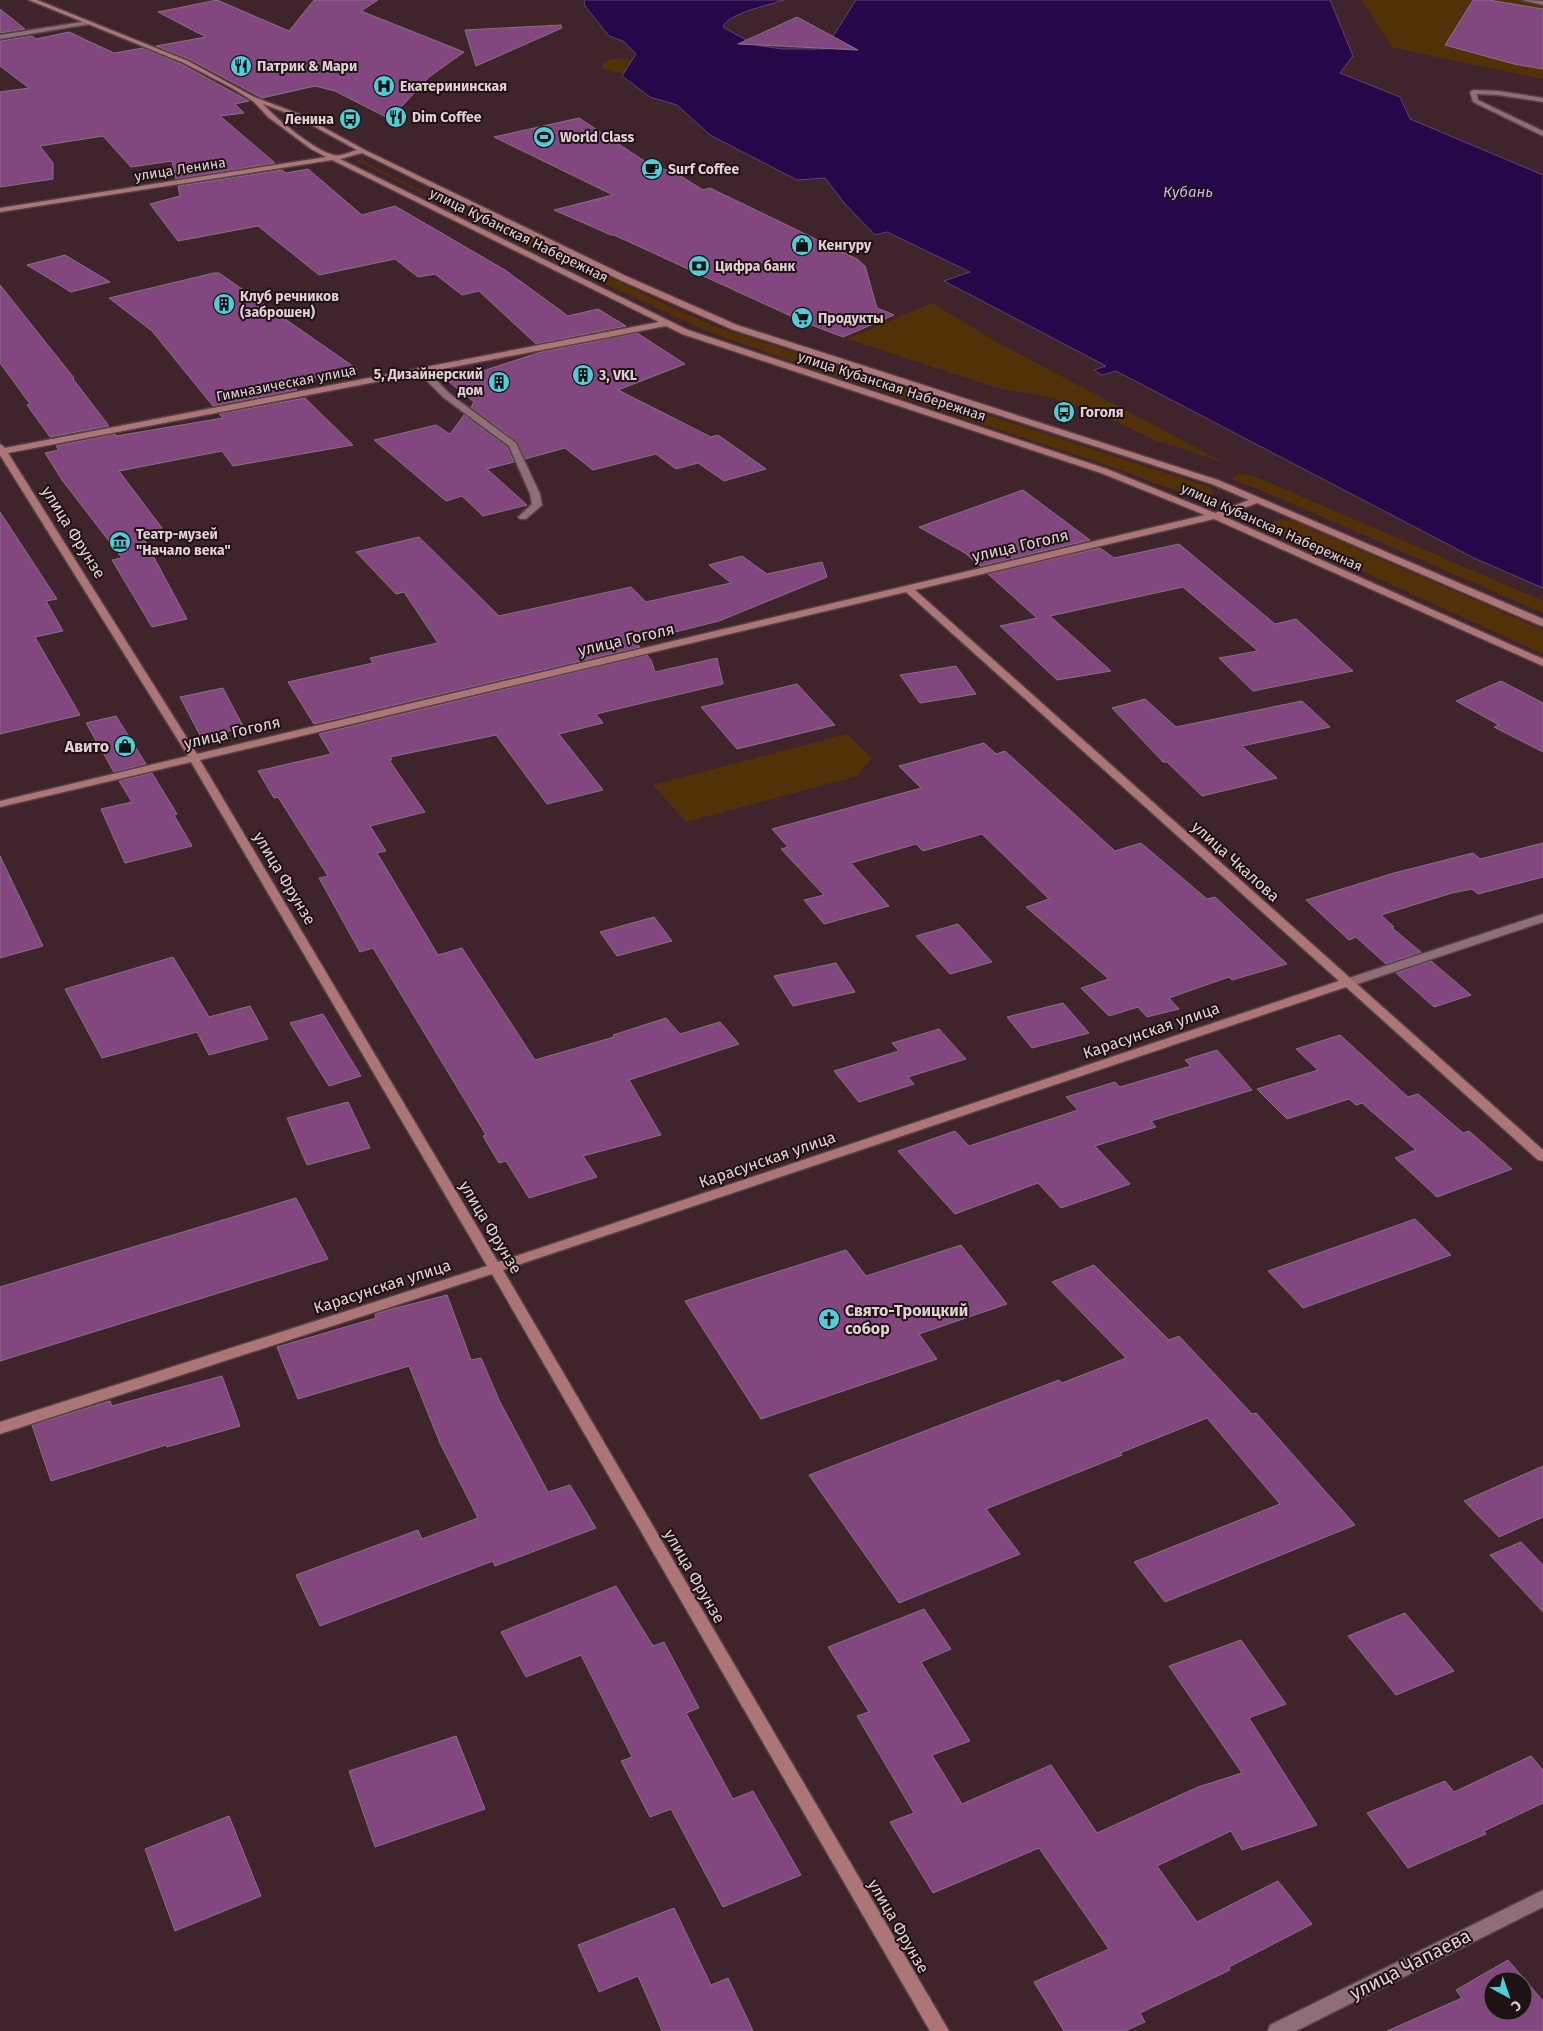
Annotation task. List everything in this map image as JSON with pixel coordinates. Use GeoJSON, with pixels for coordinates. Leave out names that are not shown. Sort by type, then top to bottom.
{"type":"FeatureCollection","features":[{"type":"Feature","properties":{"kind":"street","name":"улица Кубанская Набережная"},"geometry":{"type":"LineString","coordinates":[[32,0],[186,62],[252,98],[297,115],[363,151],[679,304],[734,327],[1215,482],[1543,623]]}},
{"type":"Feature","properties":{"kind":"street"},"geometry":{"type":"LineString","coordinates":[[1525,0],[1543,3]]}},
{"type":"Feature","properties":{"kind":"street"},"geometry":{"type":"LineString","coordinates":[[0,38],[88,23]]}},
{"type":"Feature","properties":{"kind":"street"},"geometry":{"type":"LineString","coordinates":[[1543,100],[1498,93],[1473,92],[1476,101],[1543,134]]}},
{"type":"Feature","properties":{"kind":"street","name":"улица Кубанская Набережная"},"geometry":{"type":"LineString","coordinates":[[252,98],[270,116],[313,148],[666,323],[694,335],[1104,472],[1215,516],[1543,663]]}},
{"type":"Feature","properties":{"kind":"street","name":"улица Ленина"},"geometry":{"type":"LineString","coordinates":[[0,210],[334,158],[363,151]]}},
{"type":"Feature","properties":{"kind":"street","name":"Гимназическая улица"},"geometry":{"type":"LineString","coordinates":[[1,450],[666,323]]}},
{"type":"Feature","properties":{"kind":"street"},"geometry":{"type":"LineString","coordinates":[[421,370],[447,396],[513,445],[535,494],[536,505],[523,517]]}},
{"type":"Feature","properties":{"kind":"street","name":"улица Фрунзе"},"geometry":{"type":"LineString","coordinates":[[1,450],[194,758],[495,1268],[940,2031]]}},
{"type":"Feature","properties":{"kind":"street","name":"улица Гоголя"},"geometry":{"type":"LineString","coordinates":[[0,804],[1215,516],[1258,500]]}},
{"type":"Feature","properties":{"kind":"street","name":"улица Чкалова"},"geometry":{"type":"LineString","coordinates":[[908,589],[1543,1157]]}},
{"type":"Feature","properties":{"kind":"street","name":"Карасунская улица"},"geometry":{"type":"LineString","coordinates":[[0,1428],[495,1268],[1543,918]]}},
{"type":"Feature","properties":{"kind":"street","name":"улица Чапаева"},"geometry":{"type":"LineString","coordinates":[[1277,2031],[1543,1898]]}},
{"type":"Feature","properties":{"kind":"shaded area"},"geometry":{"type":"Polygon","coordinates":[[[1362,0],[1543,0],[1543,79],[1392,47],[1362,0]]]}},
{"type":"Feature","properties":{"kind":"shaded area"},"geometry":{"type":"Polygon","coordinates":[[[612,59],[635,59],[628,74],[602,68],[604,62],[612,59]]]}},
{"type":"Feature","properties":{"kind":"shaded area"},"geometry":{"type":"Polygon","coordinates":[[[354,159],[361,160],[462,211],[496,222],[679,311],[717,327],[1209,487],[1213,490],[1213,494],[1205,497],[1194,497],[1106,465],[782,358],[704,330],[554,260],[354,159]]]}},
{"type":"Feature","properties":{"kind":"shaded area"},"geometry":{"type":"Polygon","coordinates":[[[932,303],[995,341],[1223,462],[1155,440],[1102,415],[1053,398],[998,388],[847,339],[932,303]]]}},
{"type":"Feature","properties":{"kind":"shaded area"},"geometry":{"type":"Polygon","coordinates":[[[1238,474],[1256,477],[1543,601],[1543,613],[1232,479],[1238,474]]]}},
{"type":"Feature","properties":{"kind":"shaded area"},"geometry":{"type":"Polygon","coordinates":[[[1280,519],[1294,521],[1543,630],[1543,654],[1270,529],[1267,525],[1280,519]]]}},
{"type":"Feature","properties":{"kind":"shaded area"},"geometry":{"type":"Polygon","coordinates":[[[847,734],[872,758],[857,776],[686,822],[653,785],[847,734]]]}},
{"type":"Feature","properties":{"kind":"water","name":"Кубань"},"geometry":{"type":"Polygon","coordinates":[[[584,0],[784,0],[741,14],[726,22],[723,27],[755,45],[782,49],[825,49],[856,0],[1330,0],[1353,56],[1340,73],[1400,97],[1410,119],[1543,175],[1543,588],[1476,559],[1116,371],[1102,375],[1094,370],[1106,366],[944,281],[970,272],[887,232],[875,235],[845,204],[825,178],[797,180],[710,135],[677,105],[650,97],[622,76],[636,54],[623,41],[609,36],[585,6],[584,0]]]}},
{"type":"Feature","properties":{"kind":"building"},"geometry":{"type":"Polygon","coordinates":[[[217,0],[289,31],[314,0],[378,0],[361,11],[464,52],[429,77],[390,119],[335,91],[315,86],[262,98],[189,59],[156,46],[206,37],[158,12],[217,0]]]}},
{"type":"Feature","properties":{"kind":"building"},"geometry":{"type":"Polygon","coordinates":[[[1473,0],[1489,0],[1543,9],[1543,69],[1514,64],[1445,45],[1473,0]]]}},
{"type":"Feature","properties":{"kind":"building"},"geometry":{"type":"Polygon","coordinates":[[[0,9],[25,29],[0,33],[0,9]]]}},
{"type":"Feature","properties":{"kind":"building"},"geometry":{"type":"Polygon","coordinates":[[[797,17],[858,50],[738,44],[797,17]]]}},
{"type":"Feature","properties":{"kind":"building"},"geometry":{"type":"Polygon","coordinates":[[[561,25],[562,28],[476,66],[465,30],[561,25]]]}},
{"type":"Feature","properties":{"kind":"building"},"geometry":{"type":"Polygon","coordinates":[[[69,32],[114,53],[143,48],[183,65],[249,101],[235,104],[244,113],[220,116],[275,163],[176,179],[172,161],[131,167],[103,136],[40,146],[53,163],[53,179],[0,187],[0,92],[29,88],[0,66],[0,41],[32,36],[36,39],[69,32]]]}},
{"type":"Feature","properties":{"kind":"building"},"geometry":{"type":"Polygon","coordinates":[[[579,118],[646,162],[679,175],[703,190],[710,188],[857,259],[865,266],[877,308],[894,315],[843,337],[806,323],[614,235],[554,210],[613,195],[494,137],[579,118]]]}},
{"type":"Feature","properties":{"kind":"building"},"geometry":{"type":"Polygon","coordinates":[[[308,169],[362,215],[395,206],[505,270],[568,316],[598,309],[626,326],[536,344],[479,291],[462,295],[435,274],[418,277],[395,259],[319,275],[258,226],[178,241],[150,204],[180,196],[178,186],[282,170],[286,173],[308,169]]]}},
{"type":"Feature","properties":{"kind":"building"},"geometry":{"type":"Polygon","coordinates":[[[65,255],[110,282],[71,292],[27,265],[65,255]]]}},
{"type":"Feature","properties":{"kind":"building"},"geometry":{"type":"Polygon","coordinates":[[[219,273],[357,369],[290,382],[297,390],[213,406],[152,331],[109,298],[219,273]]]}},
{"type":"Feature","properties":{"kind":"building"},"geometry":{"type":"Polygon","coordinates":[[[0,285],[74,378],[109,426],[50,437],[27,405],[30,404],[0,363],[0,285]]]}},
{"type":"Feature","properties":{"kind":"building"},"geometry":{"type":"Polygon","coordinates":[[[637,333],[685,364],[618,390],[711,437],[718,435],[766,469],[724,481],[698,463],[676,469],[656,454],[593,470],[565,448],[525,459],[517,442],[471,407],[474,402],[449,382],[541,352],[637,333]]]}},
{"type":"Feature","properties":{"kind":"building"},"geometry":{"type":"Polygon","coordinates":[[[305,398],[353,445],[233,466],[222,451],[119,471],[162,528],[144,539],[187,619],[152,627],[112,560],[122,558],[62,480],[45,453],[59,450],[56,446],[115,434],[116,436],[223,418],[219,414],[305,398]]]}},
{"type":"Feature","properties":{"kind":"building"},"geometry":{"type":"Polygon","coordinates":[[[464,415],[507,447],[514,462],[487,469],[527,505],[483,516],[462,496],[446,501],[374,440],[436,425],[450,434],[464,415]]]}},
{"type":"Feature","properties":{"kind":"building"},"geometry":{"type":"Polygon","coordinates":[[[1023,490],[1090,540],[980,566],[965,553],[919,527],[1023,490]]]}},
{"type":"Feature","properties":{"kind":"building"},"geometry":{"type":"Polygon","coordinates":[[[0,512],[57,599],[46,601],[63,631],[35,637],[80,715],[0,734],[0,512]]]}},
{"type":"Feature","properties":{"kind":"building"},"geometry":{"type":"Polygon","coordinates":[[[419,537],[499,616],[631,587],[646,602],[731,583],[709,565],[742,556],[767,574],[822,562],[827,577],[719,621],[635,642],[640,647],[314,724],[288,682],[373,663],[370,658],[438,643],[404,592],[396,594],[356,552],[419,537]]]}},
{"type":"Feature","properties":{"kind":"building"},"geometry":{"type":"Polygon","coordinates":[[[1179,544],[1275,624],[1296,619],[1353,671],[1253,691],[1219,658],[1258,651],[1183,587],[1050,616],[1111,671],[1057,680],[1000,626],[1037,618],[988,574],[1100,548],[1114,558],[1179,544]]]}},
{"type":"Feature","properties":{"kind":"building"},"geometry":{"type":"Polygon","coordinates":[[[647,655],[655,672],[717,658],[723,684],[596,714],[603,723],[559,734],[603,790],[547,804],[496,735],[390,757],[392,760],[389,760],[425,812],[370,826],[386,851],[377,853],[438,955],[462,948],[535,1060],[614,1037],[613,1035],[666,1018],[680,1034],[720,1022],[739,1044],[629,1080],[661,1135],[583,1156],[597,1177],[529,1198],[506,1161],[499,1163],[483,1136],[486,1135],[373,948],[360,952],[319,878],[328,876],[278,797],[274,798],[258,771],[331,754],[319,734],[647,655]]]}},
{"type":"Feature","properties":{"kind":"building"},"geometry":{"type":"Polygon","coordinates":[[[956,666],[976,694],[920,703],[900,675],[956,666]]]}},
{"type":"Feature","properties":{"kind":"building"},"geometry":{"type":"Polygon","coordinates":[[[1501,681],[1543,703],[1543,752],[1494,727],[1499,725],[1456,701],[1501,681]]]}},
{"type":"Feature","properties":{"kind":"building"},"geometry":{"type":"Polygon","coordinates":[[[797,684],[835,725],[737,749],[701,707],[797,684]]]}},
{"type":"Feature","properties":{"kind":"building"},"geometry":{"type":"Polygon","coordinates":[[[223,688],[244,728],[201,737],[180,697],[223,688]]]}},
{"type":"Feature","properties":{"kind":"building"},"geometry":{"type":"Polygon","coordinates":[[[1145,699],[1176,727],[1302,701],[1330,727],[1242,746],[1277,778],[1202,796],[1167,762],[1163,762],[1112,708],[1145,699]]]}},
{"type":"Feature","properties":{"kind":"building"},"geometry":{"type":"Polygon","coordinates":[[[116,716],[146,764],[114,772],[86,723],[116,716]]]}},
{"type":"Feature","properties":{"kind":"building"},"geometry":{"type":"Polygon","coordinates":[[[984,743],[996,754],[1005,751],[1115,851],[1141,843],[1207,899],[1215,897],[1287,964],[1232,980],[1229,977],[1169,998],[1179,1009],[1147,1017],[1138,1007],[1109,1016],[1081,988],[1109,979],[1026,907],[1049,899],[982,834],[923,851],[916,844],[851,863],[889,906],[824,924],[804,900],[824,895],[781,849],[788,847],[772,829],[921,788],[899,766],[984,743]]]}},
{"type":"Feature","properties":{"kind":"building"},"geometry":{"type":"Polygon","coordinates":[[[152,773],[177,814],[174,815],[192,846],[125,863],[101,809],[132,802],[119,781],[152,773]]]}},
{"type":"Feature","properties":{"kind":"building"},"geometry":{"type":"Polygon","coordinates":[[[1543,843],[1543,877],[1478,894],[1472,889],[1452,893],[1381,915],[1394,927],[1391,927],[1421,952],[1386,964],[1356,937],[1349,940],[1306,900],[1394,873],[1473,853],[1480,859],[1543,843]]]}},
{"type":"Feature","properties":{"kind":"building"},"geometry":{"type":"Polygon","coordinates":[[[0,856],[43,946],[0,958],[0,856]]]}},
{"type":"Feature","properties":{"kind":"building"},"geometry":{"type":"Polygon","coordinates":[[[654,917],[672,941],[617,956],[600,932],[654,917]]]}},
{"type":"Feature","properties":{"kind":"building"},"geometry":{"type":"Polygon","coordinates":[[[958,924],[992,962],[950,974],[916,936],[958,924]]]}},
{"type":"Feature","properties":{"kind":"building"},"geometry":{"type":"Polygon","coordinates":[[[173,957],[209,1017],[250,1006],[268,1039],[209,1055],[197,1032],[102,1058],[65,989],[173,957]]]}},
{"type":"Feature","properties":{"kind":"building"},"geometry":{"type":"Polygon","coordinates":[[[1431,961],[1471,995],[1434,1007],[1396,973],[1431,961]]]}},
{"type":"Feature","properties":{"kind":"building"},"geometry":{"type":"Polygon","coordinates":[[[836,963],[855,992],[793,1006],[774,976],[836,963]]]}},
{"type":"Feature","properties":{"kind":"building"},"geometry":{"type":"Polygon","coordinates":[[[1063,1003],[1089,1033],[1032,1048],[1007,1017],[1063,1003]]]}},
{"type":"Feature","properties":{"kind":"building"},"geometry":{"type":"Polygon","coordinates":[[[323,1014],[361,1076],[329,1086],[290,1023],[323,1014]]]}},
{"type":"Feature","properties":{"kind":"building"},"geometry":{"type":"Polygon","coordinates":[[[939,1029],[966,1059],[908,1077],[914,1084],[859,1102],[834,1071],[899,1051],[892,1043],[939,1029]]]}},
{"type":"Feature","properties":{"kind":"building"},"geometry":{"type":"Polygon","coordinates":[[[1340,1035],[1408,1097],[1418,1094],[1463,1133],[1469,1131],[1512,1169],[1437,1197],[1395,1158],[1416,1150],[1362,1103],[1356,1105],[1349,1099],[1287,1119],[1257,1089],[1318,1070],[1296,1049],[1340,1035]]]}},
{"type":"Feature","properties":{"kind":"building"},"geometry":{"type":"Polygon","coordinates":[[[1217,1050],[1252,1090],[1151,1121],[1156,1127],[1095,1146],[1130,1184],[1061,1208],[1038,1183],[955,1214],[898,1151],[955,1131],[969,1146],[1078,1110],[1066,1097],[1115,1082],[1120,1087],[1191,1066],[1185,1060],[1217,1050]]]}},
{"type":"Feature","properties":{"kind":"building"},"geometry":{"type":"Polygon","coordinates":[[[348,1102],[370,1148],[307,1165],[287,1118],[348,1102]]]}},
{"type":"Feature","properties":{"kind":"building"},"geometry":{"type":"Polygon","coordinates":[[[296,1198],[328,1259],[0,1361],[0,1287],[296,1198]]]}},
{"type":"Feature","properties":{"kind":"building"},"geometry":{"type":"Polygon","coordinates":[[[1415,1219],[1451,1255],[1303,1308],[1268,1271],[1415,1219]]]}},
{"type":"Feature","properties":{"kind":"building","name":"Свято-Троицкий собор"},"geometry":{"type":"Polygon","coordinates":[[[961,1245],[1007,1304],[919,1334],[937,1359],[761,1419],[685,1301],[846,1250],[866,1276],[961,1245]]]}},
{"type":"Feature","properties":{"kind":"building"},"geometry":{"type":"Polygon","coordinates":[[[1094,1265],[1169,1340],[1179,1336],[1252,1414],[1256,1413],[1355,1525],[1165,1602],[1134,1562],[1280,1504],[1207,1418],[1120,1453],[1122,1455],[986,1509],[1020,1554],[899,1603],[809,1475],[1059,1380],[1062,1383],[1126,1358],[1052,1282],[1094,1265]]]}},
{"type":"Feature","properties":{"kind":"building"},"geometry":{"type":"Polygon","coordinates":[[[447,1295],[471,1360],[481,1358],[500,1402],[548,1492],[570,1485],[596,1528],[495,1566],[493,1561],[320,1626],[296,1575],[418,1530],[422,1539],[478,1518],[440,1443],[409,1366],[298,1399],[277,1347],[376,1318],[375,1314],[447,1295]]]}},
{"type":"Feature","properties":{"kind":"building"},"geometry":{"type":"Polygon","coordinates":[[[222,1376],[240,1426],[167,1447],[166,1445],[51,1481],[32,1425],[110,1401],[112,1406],[222,1376]]]}},
{"type":"Feature","properties":{"kind":"building"},"geometry":{"type":"Polygon","coordinates":[[[1543,1466],[1543,1517],[1499,1537],[1464,1501],[1543,1466]]]}},
{"type":"Feature","properties":{"kind":"building"},"geometry":{"type":"Polygon","coordinates":[[[1521,1542],[1543,1565],[1543,1612],[1490,1555],[1521,1542]]]}},
{"type":"Feature","properties":{"kind":"building"},"geometry":{"type":"Polygon","coordinates":[[[616,1586],[653,1646],[664,1642],[699,1708],[686,1713],[733,1799],[753,1791],[801,1875],[723,1907],[671,1809],[650,1817],[621,1761],[632,1757],[581,1655],[526,1677],[501,1632],[616,1586]]]}},
{"type":"Feature","properties":{"kind":"building"},"geometry":{"type":"Polygon","coordinates":[[[924,1609],[951,1649],[921,1662],[970,1741],[932,1755],[962,1804],[1051,1765],[1097,1833],[1198,1787],[1242,1773],[1169,1666],[1241,1640],[1286,1704],[1249,1718],[1317,1825],[1242,1850],[1231,1831],[1157,1866],[1197,1922],[1278,1881],[1312,1924],[1229,1967],[1230,1970],[1140,2013],[1145,2022],[1125,2031],[1064,2031],[1034,1982],[1109,1949],[1039,1848],[933,1893],[890,1822],[914,1813],[857,1716],[869,1712],[828,1647],[924,1609]]]}},
{"type":"Feature","properties":{"kind":"building"},"geometry":{"type":"Polygon","coordinates":[[[1405,1613],[1454,1671],[1396,1695],[1348,1636],[1405,1613]]]}},
{"type":"Feature","properties":{"kind":"building"},"geometry":{"type":"Polygon","coordinates":[[[456,1736],[485,1809],[375,1847],[349,1771],[456,1736]]]}},
{"type":"Feature","properties":{"kind":"building"},"geometry":{"type":"Polygon","coordinates":[[[1531,1756],[1543,1770],[1543,1803],[1484,1831],[1486,1834],[1408,1868],[1367,1813],[1445,1781],[1454,1792],[1531,1756]]]}},
{"type":"Feature","properties":{"kind":"building"},"geometry":{"type":"Polygon","coordinates":[[[229,1816],[261,1896],[175,1931],[145,1849],[229,1816]]]}},
{"type":"Feature","properties":{"kind":"building"},"geometry":{"type":"Polygon","coordinates":[[[674,1908],[711,1985],[728,1978],[753,2031],[662,2031],[638,1976],[599,1992],[578,1945],[674,1908]]]}},
{"type":"Feature","properties":{"kind":"building"},"geometry":{"type":"Polygon","coordinates":[[[1508,1960],[1517,1971],[1489,1971],[1508,1960]]]}},
{"type":"Feature","properties":{"kind":"building"},"geometry":{"type":"Polygon","coordinates":[[[1483,1974],[1483,2021],[1533,2021],[1533,1989],[1543,2001],[1543,2031],[1387,2031],[1462,1998],[1456,1990],[1483,1974]]]}},
{"type":"Feature","properties":{"kind":"place","name":"Патрик & Мари"},"geometry":{"type":"Point","coordinates":[241,66]}},
{"type":"Feature","properties":{"kind":"place","name":"Екатерининская"},"geometry":{"type":"Point","coordinates":[384,86]}},
{"type":"Feature","properties":{"kind":"place","name":"Dim Coffee"},"geometry":{"type":"Point","coordinates":[396,117]}},
{"type":"Feature","properties":{"kind":"place","name":"Ленина"},"geometry":{"type":"Point","coordinates":[350,119]}},
{"type":"Feature","properties":{"kind":"place","name":"World Class"},"geometry":{"type":"Point","coordinates":[544,137]}},
{"type":"Feature","properties":{"kind":"place","name":"Surf Coffee"},"geometry":{"type":"Point","coordinates":[652,169]}},
{"type":"Feature","properties":{"kind":"place","name":"Кенгуру"},"geometry":{"type":"Point","coordinates":[802,245]}},
{"type":"Feature","properties":{"kind":"place","name":"Цифра банк"},"geometry":{"type":"Point","coordinates":[699,266]}},
{"type":"Feature","properties":{"kind":"place","name":"Клуб речников (заброшен)"},"geometry":{"type":"Point","coordinates":[224,304]}},
{"type":"Feature","properties":{"kind":"place","name":"Продукты"},"geometry":{"type":"Point","coordinates":[802,318]}},
{"type":"Feature","properties":{"kind":"place","name":"3, VKL"},"geometry":{"type":"Point","coordinates":[583,375]}},
{"type":"Feature","properties":{"kind":"place","name":"5, Дизайнерский дом"},"geometry":{"type":"Point","coordinates":[499,382]}},
{"type":"Feature","properties":{"kind":"place","name":"Гоголя"},"geometry":{"type":"Point","coordinates":[1064,412]}},
{"type":"Feature","properties":{"kind":"place","name":"Театр-музей \"Начало века\""},"geometry":{"type":"Point","coordinates":[120,542]}},
{"type":"Feature","properties":{"kind":"place","name":"Авито"},"geometry":{"type":"Point","coordinates":[125,746]}},
{"type":"Feature","properties":{"kind":"place","name":"Свято-Троицкий собор"},"geometry":{"type":"Point","coordinates":[829,1319]}}]}
